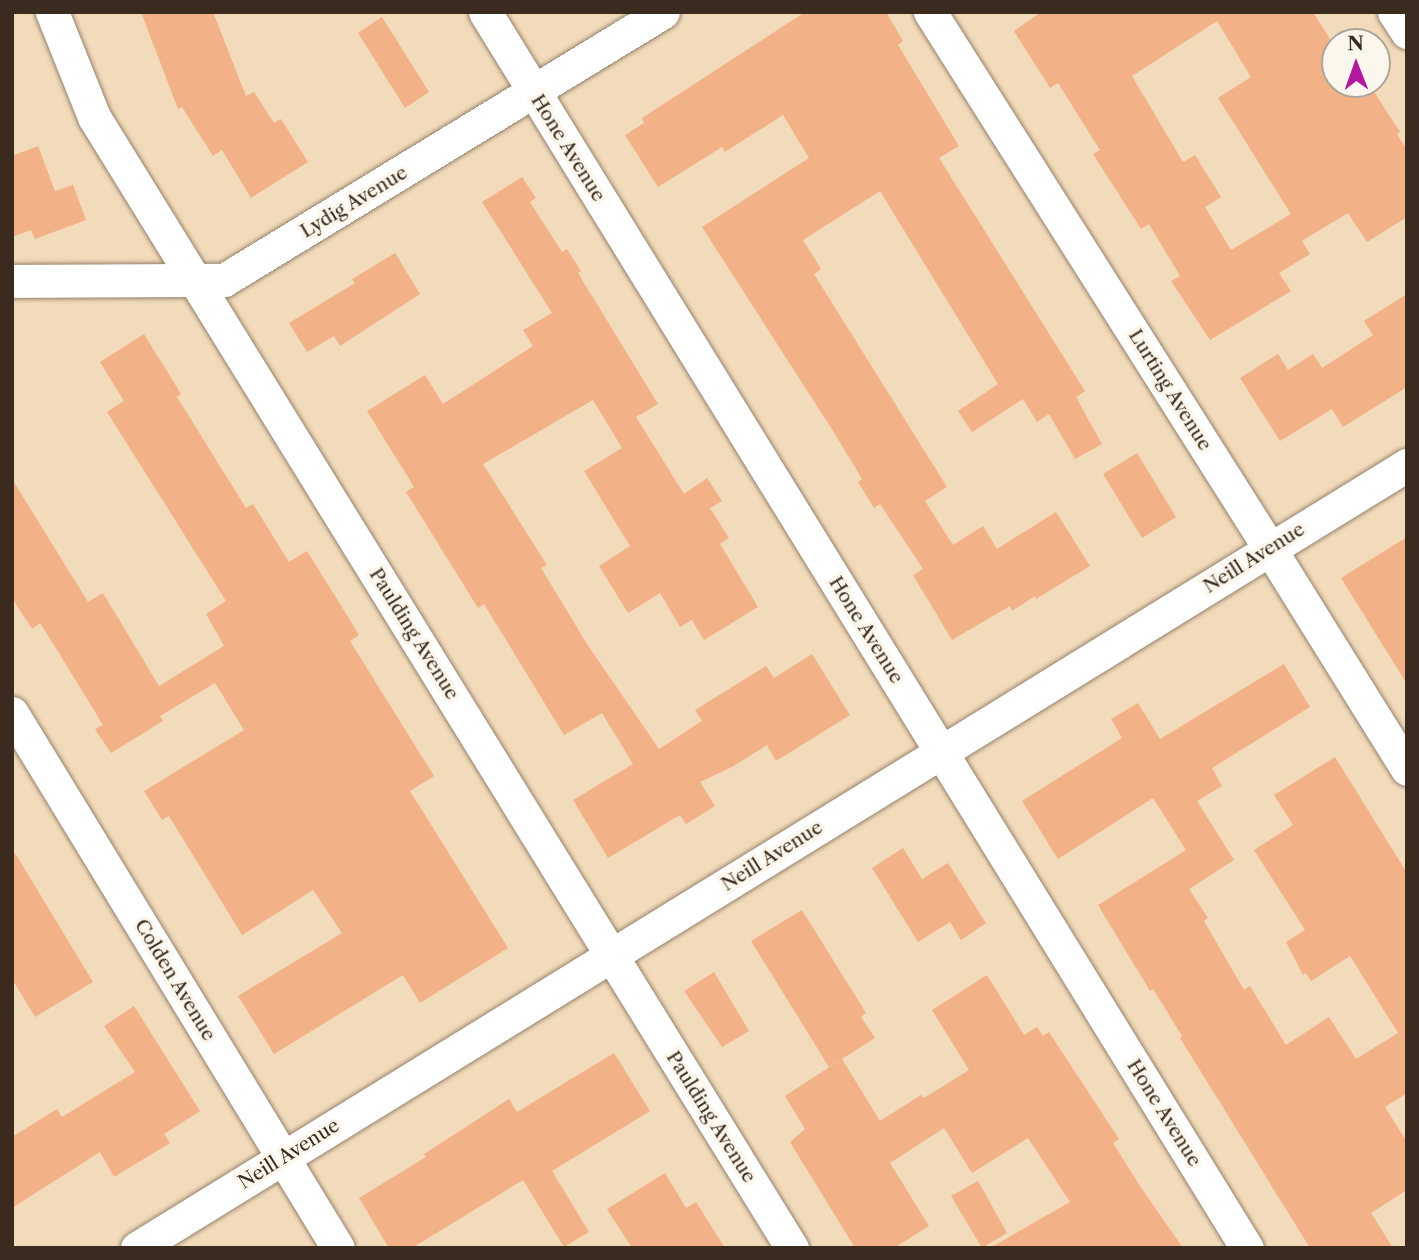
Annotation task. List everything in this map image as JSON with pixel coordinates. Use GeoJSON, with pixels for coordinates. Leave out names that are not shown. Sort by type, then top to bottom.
{"type":"FeatureCollection","features":[{"type":"Feature","properties":{"kind":"street","name":"Paulding Avenue"},"geometry":{"type":"LineString","coordinates":[[52,12],[94,117],[792,1248]]}},
{"type":"Feature","properties":{"kind":"street","name":"Hone Avenue"},"geometry":{"type":"LineString","coordinates":[[485,12],[1247,1248]]}},
{"type":"Feature","properties":{"kind":"street","name":"Lydig Avenue"},"geometry":{"type":"LineString","coordinates":[[12,281],[224,280],[663,12]]}},
{"type":"Feature","properties":{"kind":"street","name":"Lurting Avenue"},"geometry":{"type":"LineString","coordinates":[[930,12],[1407,769]]}},
{"type":"Feature","properties":{"kind":"street"},"geometry":{"type":"LineString","coordinates":[[1394,12],[1407,32]]}},
{"type":"Feature","properties":{"kind":"street","name":"Neill Avenue"},"geometry":{"type":"LineString","coordinates":[[137,1248],[1407,465]]}},
{"type":"Feature","properties":{"kind":"street","name":"Colden Avenue"},"geometry":{"type":"LineString","coordinates":[[12,713],[338,1248]]}},
{"type":"Feature","properties":{"kind":"building"},"geometry":{"type":"Polygon","coordinates":[[[141,12],[213,12],[246,96],[254,92],[274,123],[281,119],[308,162],[251,198],[222,150],[213,156],[182,107],[178,109],[141,12]]]}},
{"type":"Feature","properties":{"kind":"building"},"geometry":{"type":"Polygon","coordinates":[[[805,12],[886,12],[903,41],[898,45],[959,146],[939,158],[1085,391],[1076,397],[1102,444],[1075,459],[1049,414],[1037,422],[1023,399],[972,432],[958,411],[998,384],[880,191],[803,240],[821,269],[814,274],[947,487],[925,501],[953,545],[983,526],[997,549],[1056,512],[1090,566],[1036,599],[1035,596],[1012,611],[1010,606],[952,640],[913,575],[923,569],[880,504],[874,508],[858,482],[862,479],[835,434],[702,227],[809,158],[783,115],[725,152],[722,147],[658,187],[625,135],[644,123],[642,118],[805,12]]]}},
{"type":"Feature","properties":{"kind":"building"},"geometry":{"type":"Polygon","coordinates":[[[1041,12],[1313,12],[1323,28],[1321,98],[1378,98],[1400,132],[1397,134],[1407,150],[1407,217],[1367,242],[1348,213],[1305,239],[1302,241],[1310,254],[1279,273],[1291,291],[1210,340],[1171,281],[1180,276],[1149,224],[1141,229],[1093,154],[1100,150],[1058,83],[1050,88],[1014,31],[1041,12]],[[1217,21],[1132,76],[1183,162],[1195,155],[1221,197],[1205,207],[1231,250],[1291,214],[1218,98],[1251,77],[1217,21]]]}},
{"type":"Feature","properties":{"kind":"building"},"geometry":{"type":"Polygon","coordinates":[[[382,17],[429,92],[405,108],[358,33],[382,17]]]}},
{"type":"Feature","properties":{"kind":"building"},"geometry":{"type":"Polygon","coordinates":[[[38,146],[55,191],[73,185],[86,220],[35,239],[31,230],[12,237],[12,156],[38,146]]]}},
{"type":"Feature","properties":{"kind":"building"},"geometry":{"type":"Polygon","coordinates":[[[522,177],[536,198],[530,202],[562,252],[567,249],[581,271],[578,273],[658,404],[636,417],[684,494],[707,478],[722,501],[710,508],[729,538],[720,544],[758,607],[704,640],[692,620],[680,627],[660,593],[628,613],[599,566],[630,546],[584,471],[622,448],[593,400],[483,464],[547,565],[541,568],[587,644],[659,749],[702,721],[695,710],[766,666],[774,678],[812,654],[850,715],[776,761],[767,745],[732,767],[700,782],[715,806],[686,824],[680,815],[608,858],[573,800],[633,764],[602,713],[564,735],[484,604],[478,608],[406,492],[414,487],[367,411],[425,375],[443,404],[533,346],[523,330],[552,313],[482,202],[522,177]]]}},
{"type":"Feature","properties":{"kind":"building"},"geometry":{"type":"Polygon","coordinates":[[[395,253],[420,294],[340,346],[334,336],[307,352],[289,323],[355,283],[352,279],[395,253]]]}},
{"type":"Feature","properties":{"kind":"building"},"geometry":{"type":"Polygon","coordinates":[[[1407,294],[1407,387],[1343,427],[1332,409],[1280,441],[1240,378],[1278,354],[1288,370],[1313,354],[1322,368],[1373,335],[1364,321],[1407,294]]]}},
{"type":"Feature","properties":{"kind":"building"},"geometry":{"type":"Polygon","coordinates":[[[144,334],[181,394],[177,397],[246,508],[253,504],[289,562],[307,551],[359,635],[350,641],[434,776],[410,791],[508,948],[420,1003],[403,975],[274,1054],[238,996],[342,933],[313,890],[242,935],[169,816],[162,820],[144,791],[244,730],[215,683],[160,716],[163,721],[111,753],[95,729],[103,725],[40,623],[32,629],[12,598],[12,479],[88,602],[103,593],[159,686],[224,646],[206,614],[226,601],[107,412],[124,401],[100,362],[144,334]]]}},
{"type":"Feature","properties":{"kind":"building"},"geometry":{"type":"Polygon","coordinates":[[[1137,453],[1176,517],[1142,538],[1103,474],[1137,453]]]}},
{"type":"Feature","properties":{"kind":"building"},"geometry":{"type":"Polygon","coordinates":[[[1407,537],[1407,684],[1341,578],[1407,537]]]}},
{"type":"Feature","properties":{"kind":"building"},"geometry":{"type":"Polygon","coordinates":[[[1284,664],[1310,707],[1212,768],[1222,786],[1197,801],[1234,860],[1189,889],[1208,918],[1204,921],[1244,990],[1250,986],[1286,1045],[1329,1017],[1356,1059],[1398,1033],[1350,956],[1311,981],[1306,973],[1303,975],[1286,942],[1305,930],[1254,850],[1293,825],[1274,795],[1335,757],[1407,873],[1407,1093],[1385,1107],[1407,1142],[1407,1190],[1371,1213],[1393,1248],[1310,1248],[1180,1038],[1182,1036],[1153,989],[1150,991],[1098,905],[1186,850],[1153,798],[1058,859],[1022,801],[1122,738],[1111,719],[1138,703],[1160,739],[1284,664]]]}},
{"type":"Feature","properties":{"kind":"building"},"geometry":{"type":"Polygon","coordinates":[[[12,848],[93,982],[35,1017],[12,979],[12,848]]]}},
{"type":"Feature","properties":{"kind":"building"},"geometry":{"type":"Polygon","coordinates":[[[903,848],[922,879],[948,863],[986,923],[961,940],[950,922],[918,942],[872,868],[903,848]]]}},
{"type":"Feature","properties":{"kind":"building"},"geometry":{"type":"Polygon","coordinates":[[[802,910],[866,1013],[861,1017],[875,1038],[829,1067],[751,941],[802,910]]]}},
{"type":"Feature","properties":{"kind":"building"},"geometry":{"type":"Polygon","coordinates":[[[714,972],[749,1031],[722,1047],[684,991],[714,972]]]}},
{"type":"Feature","properties":{"kind":"building"},"geometry":{"type":"Polygon","coordinates":[[[987,975],[1024,1035],[1037,1027],[1043,1036],[1049,1032],[1119,1139],[1113,1143],[1183,1248],[990,1248],[1070,1202],[1028,1138],[972,1173],[944,1128],[890,1163],[929,1226],[894,1248],[855,1248],[790,1142],[805,1129],[785,1096],[842,1059],[880,1121],[921,1095],[924,1098],[969,1070],[932,1010],[987,975]]]}},
{"type":"Feature","properties":{"kind":"building"},"geometry":{"type":"Polygon","coordinates":[[[134,1006],[200,1111],[164,1134],[170,1143],[114,1177],[100,1152],[12,1208],[12,1137],[57,1109],[62,1117],[135,1072],[104,1026],[134,1006]]]}},
{"type":"Feature","properties":{"kind":"building"},"geometry":{"type":"Polygon","coordinates":[[[614,1053],[650,1111],[552,1171],[589,1232],[564,1247],[523,1180],[412,1248],[389,1248],[359,1198],[426,1157],[424,1154],[509,1099],[517,1112],[614,1053]]]}},
{"type":"Feature","properties":{"kind":"building"},"geometry":{"type":"Polygon","coordinates":[[[665,1173],[686,1208],[696,1202],[725,1248],[632,1248],[607,1209],[665,1173]]]}},
{"type":"Feature","properties":{"kind":"building"},"geometry":{"type":"Polygon","coordinates":[[[978,1181],[1007,1233],[982,1248],[951,1196],[978,1181]]]}}]}
